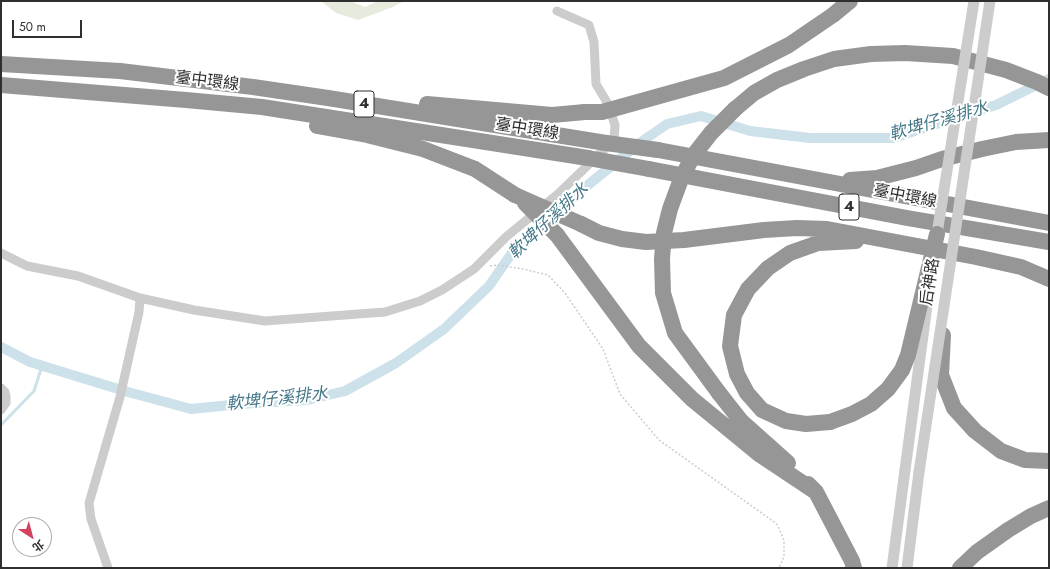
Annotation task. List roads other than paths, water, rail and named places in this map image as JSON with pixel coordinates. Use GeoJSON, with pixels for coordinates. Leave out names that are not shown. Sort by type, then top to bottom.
{"type":"FeatureCollection","features":[{"type":"Feature","properties":{"kind":"highway"},"geometry":{"type":"LineString","coordinates":[[328,98],[552,115],[602,112],[724,78],[789,45],[833,15],[850,1]]}},
{"type":"Feature","properties":{"kind":"highway"},"geometry":{"type":"LineString","coordinates":[[853,564],[816,492],[790,465],[741,421],[675,333],[663,294],[662,259],[664,233],[670,209],[681,180],[693,156],[711,133],[735,109],[754,94],[777,80],[834,59],[871,54],[905,53],[953,56],[1006,70],[1043,85]]}},
{"type":"Feature","properties":{"kind":"highway","name":"臺中環線"},"geometry":{"type":"LineString","coordinates":[[1,64],[120,71],[328,98],[658,150],[1049,223]]}},
{"type":"Feature","properties":{"kind":"highway","name":"臺中環線"},"geometry":{"type":"LineString","coordinates":[[1,85],[262,107],[588,158],[907,218],[1049,242]]}},
{"type":"Feature","properties":{"kind":"highway"},"geometry":{"type":"LineString","coordinates":[[186,100],[292,122],[367,135],[423,150],[475,168],[515,194],[599,233],[622,239],[646,242],[684,240],[797,228],[827,229],[976,257],[1049,274]]}},
{"type":"Feature","properties":{"kind":"highway"},"geometry":{"type":"LineString","coordinates":[[828,181],[877,178],[982,149],[1016,142],[1049,140]]}},
{"type":"Feature","properties":{"kind":"highway"},"geometry":{"type":"LineString","coordinates":[[515,194],[557,235],[639,346],[692,399],[759,454],[816,492]]}},
{"type":"Feature","properties":{"kind":"highway"},"geometry":{"type":"LineString","coordinates":[[889,241],[841,241],[818,243],[790,253],[768,268],[748,289],[734,315],[730,346],[737,374],[747,393],[762,410],[786,421],[806,424],[830,422],[852,414],[871,404],[888,388],[902,370],[908,356],[937,234]]}},
{"type":"Feature","properties":{"kind":"highway"},"geometry":{"type":"LineString","coordinates":[[1021,267],[1049,278]]}},
{"type":"Feature","properties":{"kind":"highway"},"geometry":{"type":"LineString","coordinates":[[944,304],[941,375],[954,408],[975,431],[1001,451],[1025,460],[1049,461]]}},
{"type":"Feature","properties":{"kind":"highway"},"geometry":{"type":"LineString","coordinates":[[960,568],[977,552],[1008,530],[1031,516],[1049,508]]}},
{"type":"Feature","properties":{"kind":"street","name":"后神路"},"geometry":{"type":"LineString","coordinates":[[892,568],[937,234],[974,1]]}},
{"type":"Feature","properties":{"kind":"street","name":"后神路"},"geometry":{"type":"LineString","coordinates":[[907,568],[919,472],[990,1]]}},
{"type":"Feature","properties":{"kind":"street"},"geometry":{"type":"LineString","coordinates":[[1,253],[27,266],[78,276],[140,298],[194,310],[265,321],[385,312],[420,301],[442,290],[474,269],[506,237],[558,194],[614,140],[615,125],[608,104],[596,84],[594,42],[589,25],[557,11]]}},
{"type":"Feature","properties":{"kind":"street"},"geometry":{"type":"LineString","coordinates":[[108,568],[91,519],[89,502],[127,372],[139,312],[140,298]]}},
{"type":"Feature","properties":{"kind":"street"},"geometry":{"type":"LineString","coordinates":[[1,388],[5,392],[6,396],[6,402],[1,410]]}},
{"type":"Feature","properties":{"kind":"waterway","name":"軟埤仔溪排水"},"geometry":{"type":"LineString","coordinates":[[1,347],[30,362],[128,392],[191,409],[307,400],[345,391],[396,363],[444,329],[489,286],[514,250],[567,202],[641,142],[667,124],[701,116],[750,131],[810,138],[893,138],[996,105],[1049,79]]}},
{"type":"Feature","properties":{"kind":"waterway"},"geometry":{"type":"LineString","coordinates":[[1,425],[34,391],[42,366]]}}]}
